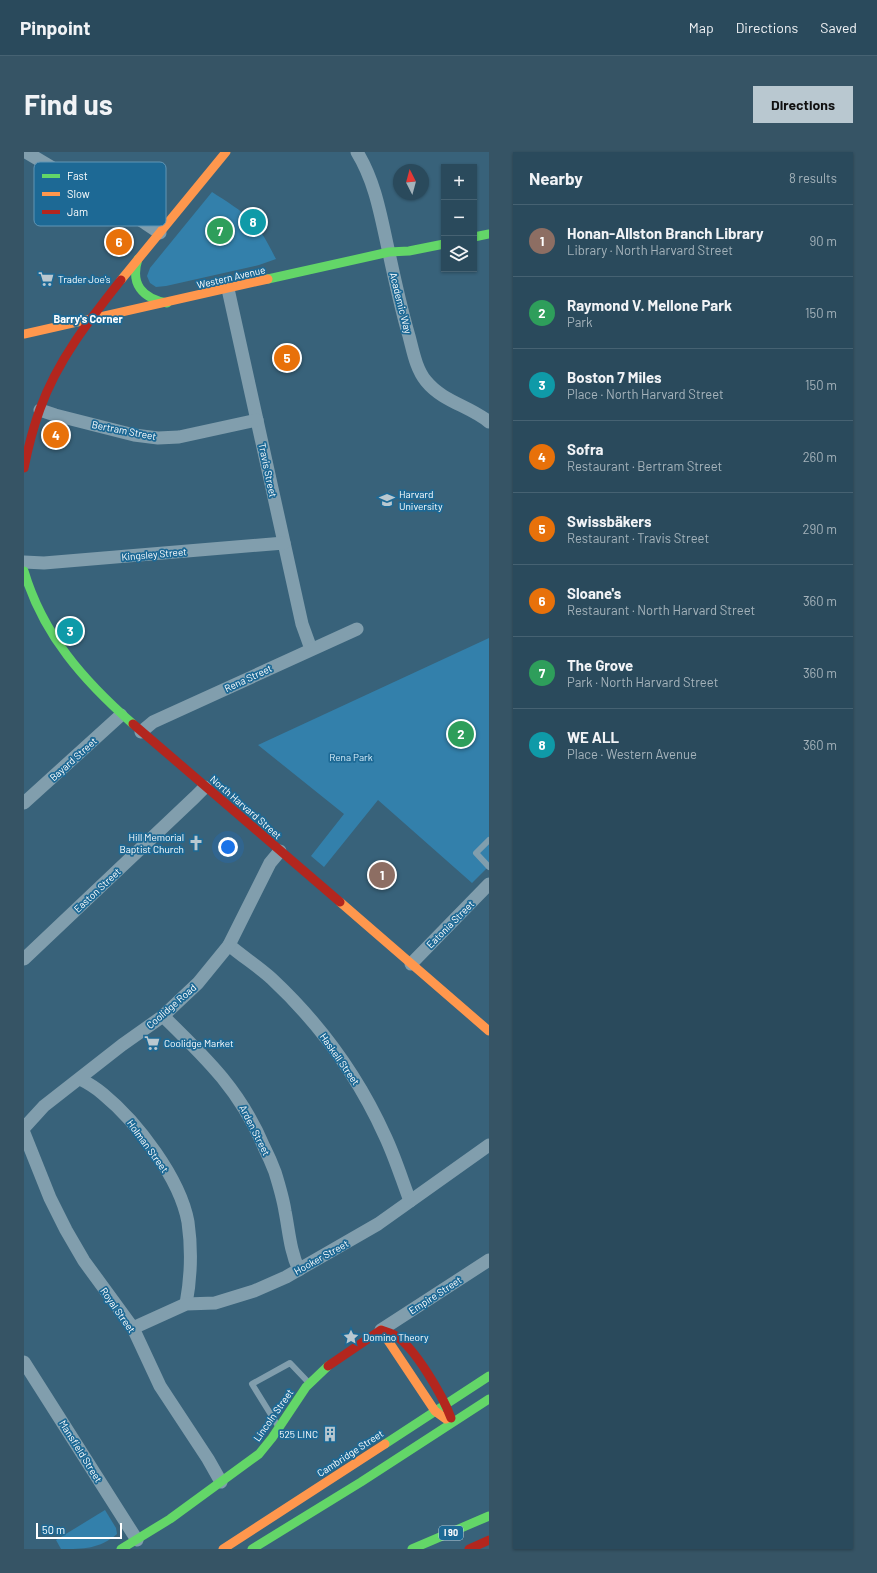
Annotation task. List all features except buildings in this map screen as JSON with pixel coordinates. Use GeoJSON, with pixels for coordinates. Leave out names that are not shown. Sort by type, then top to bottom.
{"type":"FeatureCollection","features":[{"type":"Feature","properties":{"kind":"main road"},"geometry":{"type":"LineString","coordinates":[[166,226],[226,152]]}},
{"type":"Feature","properties":{"kind":"main road"},"geometry":{"type":"LineString","coordinates":[[24,468],[28,429],[40,410],[60,365],[107,296],[166,226]]}},
{"type":"Feature","properties":{"kind":"main road"},"geometry":{"type":"LineString","coordinates":[[477,236],[489,234]]}},
{"type":"Feature","properties":{"kind":"main road","name":"Western Avenue"},"geometry":{"type":"LineString","coordinates":[[24,334],[168,303],[389,252],[409,251],[441,245]]}},
{"type":"Feature","properties":{"kind":"main road"},"geometry":{"type":"LineString","coordinates":[[138,259],[136,274],[140,289],[151,299],[168,303]]}},
{"type":"Feature","properties":{"kind":"main road","name":"North Harvard Street"},"geometry":{"type":"LineString","coordinates":[[24,571],[35,604],[56,639],[86,678],[121,714],[488,1030]]}},
{"type":"Feature","properties":{"kind":"main road"},"geometry":{"type":"LineString","coordinates":[[381,1330],[396,1335],[409,1346],[446,1404],[452,1423]]}},
{"type":"Feature","properties":{"kind":"main road"},"geometry":{"type":"LineString","coordinates":[[381,1330],[435,1411],[452,1423]]}},
{"type":"Feature","properties":{"kind":"main road","name":"Lincoln Street"},"geometry":{"type":"LineString","coordinates":[[121,1549],[173,1518],[259,1454],[309,1383],[331,1363],[381,1330]]}},
{"type":"Feature","properties":{"kind":"main road","name":"Cambridge Street"},"geometry":{"type":"LineString","coordinates":[[223,1549],[489,1376]]}},
{"type":"Feature","properties":{"kind":"main road"},"geometry":{"type":"LineString","coordinates":[[252,1549],[489,1399]]}},
{"type":"Feature","properties":{"kind":"main road","name":"I 90"},"geometry":{"type":"LineString","coordinates":[[412,1549],[489,1516]]}},
{"type":"Feature","properties":{"kind":"main road"},"geometry":{"type":"LineString","coordinates":[[469,1549],[489,1540]]}},
{"type":"Feature","properties":{"kind":"street"},"geometry":{"type":"LineString","coordinates":[[26,152],[43,162]]}},
{"type":"Feature","properties":{"kind":"street","name":"Academic Way"},"geometry":{"type":"LineString","coordinates":[[357,152],[370,177],[377,198],[405,323],[420,372],[437,392],[489,422]]}},
{"type":"Feature","properties":{"kind":"street"},"geometry":{"type":"LineString","coordinates":[[150,226],[160,233]]}},
{"type":"Feature","properties":{"kind":"street","name":"Travis Street"},"geometry":{"type":"LineString","coordinates":[[228,289],[303,630],[311,649]]}},
{"type":"Feature","properties":{"kind":"street","name":"Bertram Street"},"geometry":{"type":"LineString","coordinates":[[40,410],[54,415],[134,435],[158,438],[179,436],[257,420]]}},
{"type":"Feature","properties":{"kind":"street","name":"Kingsley Street"},"geometry":{"type":"LineString","coordinates":[[24,562],[44,563],[284,543]]}},
{"type":"Feature","properties":{"kind":"street","name":"Rena Street"},"geometry":{"type":"LineString","coordinates":[[141,732],[153,722],[311,649],[358,629]]}},
{"type":"Feature","properties":{"kind":"street","name":"Bayard Street"},"geometry":{"type":"LineString","coordinates":[[26,797],[121,714]]}},
{"type":"Feature","properties":{"kind":"street","name":"Easton Street"},"geometry":{"type":"LineString","coordinates":[[24,959],[205,786]]}},
{"type":"Feature","properties":{"kind":"street","name":"Coolidge Road"},"geometry":{"type":"LineString","coordinates":[[24,1128],[44,1106],[122,1045],[163,1016],[198,983],[229,945],[270,863],[280,851]]}},
{"type":"Feature","properties":{"kind":"street","name":"Eatonia Street"},"geometry":{"type":"LineString","coordinates":[[411,964],[489,884]]}},
{"type":"Feature","properties":{"kind":"street","name":"Haskell Street"},"geometry":{"type":"LineString","coordinates":[[229,945],[271,979],[309,1017],[334,1048],[358,1084],[381,1127],[410,1201]]}},
{"type":"Feature","properties":{"kind":"street","name":"Arden Street"},"geometry":{"type":"LineString","coordinates":[[163,1016],[224,1078],[242,1103],[258,1132],[274,1171],[285,1208],[293,1255],[299,1270]]}},
{"type":"Feature","properties":{"kind":"street","name":"Holman Street"},"geometry":{"type":"LineString","coordinates":[[80,1079],[103,1093],[136,1126],[162,1163],[179,1195],[187,1221],[191,1255],[190,1285],[186,1304]]}},
{"type":"Feature","properties":{"kind":"street","name":"Royal Street"},"geometry":{"type":"LineString","coordinates":[[24,1132],[50,1198],[66,1230],[84,1261],[133,1328],[160,1386],[222,1482]]}},
{"type":"Feature","properties":{"kind":"street","name":"Hooker Street"},"geometry":{"type":"LineString","coordinates":[[133,1328],[186,1304],[215,1303],[243,1295],[264,1287],[299,1270],[357,1237],[489,1145]]}},
{"type":"Feature","properties":{"kind":"street","name":"Empire Street"},"geometry":{"type":"LineString","coordinates":[[381,1330],[489,1260]]}},
{"type":"Feature","properties":{"kind":"street","name":"Mansfield Street"},"geometry":{"type":"LineString","coordinates":[[24,1362],[137,1540]]}},
{"type":"Feature","properties":{"kind":"lane"},"geometry":{"type":"LineString","coordinates":[[489,840],[476,853],[489,866]]}},
{"type":"Feature","properties":{"kind":"lane"},"geometry":{"type":"LineString","coordinates":[[279,1427],[252,1384],[290,1362],[309,1383]]}},
{"type":"Feature","properties":{"kind":"green space"},"geometry":{"type":"Polygon","coordinates":[[[212,192],[238,210],[257,226],[276,259],[259,265],[156,287],[150,283],[147,276],[150,268],[212,192]]]}},
{"type":"Feature","properties":{"kind":"green space","name":"Rena Park"},"geometry":{"type":"Polygon","coordinates":[[[489,638],[489,866],[472,883],[378,800],[324,867],[311,856],[344,814],[258,745],[489,638]]]}},
{"type":"Feature","properties":{"kind":"green space"},"geometry":{"type":"Polygon","coordinates":[[[105,1510],[116,1528],[117,1534],[104,1543],[91,1547],[61,1549],[56,1540],[105,1510]]]}},
{"type":"Feature","properties":{"kind":"traffic: fast"},"geometry":{"type":"LineString","coordinates":[[477,236],[489,234]]}},
{"type":"Feature","properties":{"kind":"traffic: fast"},"geometry":{"type":"LineString","coordinates":[[268,279],[389,252],[409,251],[441,245]]}},
{"type":"Feature","properties":{"kind":"traffic: fast"},"geometry":{"type":"LineString","coordinates":[[138,259],[136,276],[137,283],[140,288],[151,298],[167,303]]}},
{"type":"Feature","properties":{"kind":"traffic: fast"},"geometry":{"type":"LineString","coordinates":[[24,571],[42,616],[67,655],[98,691],[133,724]]}},
{"type":"Feature","properties":{"kind":"traffic: fast"},"geometry":{"type":"LineString","coordinates":[[121,1549],[170,1519],[259,1454],[272,1438],[306,1387],[328,1366]]}},
{"type":"Feature","properties":{"kind":"traffic: fast"},"geometry":{"type":"LineString","coordinates":[[385,1444],[489,1376]]}},
{"type":"Feature","properties":{"kind":"traffic: fast"},"geometry":{"type":"LineString","coordinates":[[252,1549],[361,1482],[489,1399]]}},
{"type":"Feature","properties":{"kind":"traffic: fast"},"geometry":{"type":"LineString","coordinates":[[412,1549],[489,1516]]}},
{"type":"Feature","properties":{"kind":"traffic: slow"},"geometry":{"type":"LineString","coordinates":[[166,225],[226,152]]}},
{"type":"Feature","properties":{"kind":"traffic: slow"},"geometry":{"type":"LineString","coordinates":[[121,280],[165,226]]}},
{"type":"Feature","properties":{"kind":"traffic: slow"},"geometry":{"type":"LineString","coordinates":[[24,334],[268,279]]}},
{"type":"Feature","properties":{"kind":"traffic: slow"},"geometry":{"type":"LineString","coordinates":[[340,902],[489,1031]]}},
{"type":"Feature","properties":{"kind":"traffic: slow"},"geometry":{"type":"LineString","coordinates":[[381,1330],[435,1411],[446,1419]]}},
{"type":"Feature","properties":{"kind":"traffic: slow"},"geometry":{"type":"LineString","coordinates":[[223,1549],[385,1444]]}},
{"type":"Feature","properties":{"kind":"traffic: jam"},"geometry":{"type":"LineString","coordinates":[[24,468],[37,416],[55,374],[86,325],[121,280]]}},
{"type":"Feature","properties":{"kind":"traffic: jam"},"geometry":{"type":"LineString","coordinates":[[133,724],[340,902]]}},
{"type":"Feature","properties":{"kind":"traffic: jam"},"geometry":{"type":"LineString","coordinates":[[328,1366],[381,1330],[393,1334],[403,1342],[420,1361],[442,1398],[451,1418]]}},
{"type":"Feature","properties":{"kind":"traffic: jam"},"geometry":{"type":"LineString","coordinates":[[469,1549],[489,1540]]}},
{"type":"Feature","properties":{"kind":"place","name":"WE ALL"},"geometry":{"type":"Point","coordinates":[253,222]}},
{"type":"Feature","properties":{"kind":"place","name":"The Grove"},"geometry":{"type":"Point","coordinates":[220,231]}},
{"type":"Feature","properties":{"kind":"place","name":"Sloane's"},"geometry":{"type":"Point","coordinates":[119,242]}},
{"type":"Feature","properties":{"kind":"place","name":"Trader Joe's"},"geometry":{"type":"Point","coordinates":[46,279]}},
{"type":"Feature","properties":{"kind":"place","name":"Swissbäkers"},"geometry":{"type":"Point","coordinates":[287,358]}},
{"type":"Feature","properties":{"kind":"place","name":"Sofra"},"geometry":{"type":"Point","coordinates":[56,435]}},
{"type":"Feature","properties":{"kind":"place","name":"Harvard University"},"geometry":{"type":"Point","coordinates":[387,500]}},
{"type":"Feature","properties":{"kind":"place","name":"Boston 7 Miles"},"geometry":{"type":"Point","coordinates":[70,631]}},
{"type":"Feature","properties":{"kind":"place","name":"Raymond V. Mellone Park"},"geometry":{"type":"Point","coordinates":[461,734]}},
{"type":"Feature","properties":{"kind":"place","name":"Hill Memorial Baptist Church"},"geometry":{"type":"Point","coordinates":[196,843]}},
{"type":"Feature","properties":{"kind":"place","name":"Honan-Allston Branch Library"},"geometry":{"type":"Point","coordinates":[382,875]}},
{"type":"Feature","properties":{"kind":"place","name":"Coolidge Market"},"geometry":{"type":"Point","coordinates":[152,1043]}},
{"type":"Feature","properties":{"kind":"place","name":"Domino Theory"},"geometry":{"type":"Point","coordinates":[351,1337]}},
{"type":"Feature","properties":{"kind":"place","name":"525 LINC"},"geometry":{"type":"Point","coordinates":[330,1434]}},
{"type":"Feature","properties":{"kind":"district","name":"Barry's Corner"},"geometry":{"type":"Point","coordinates":[88,319]}}]}
